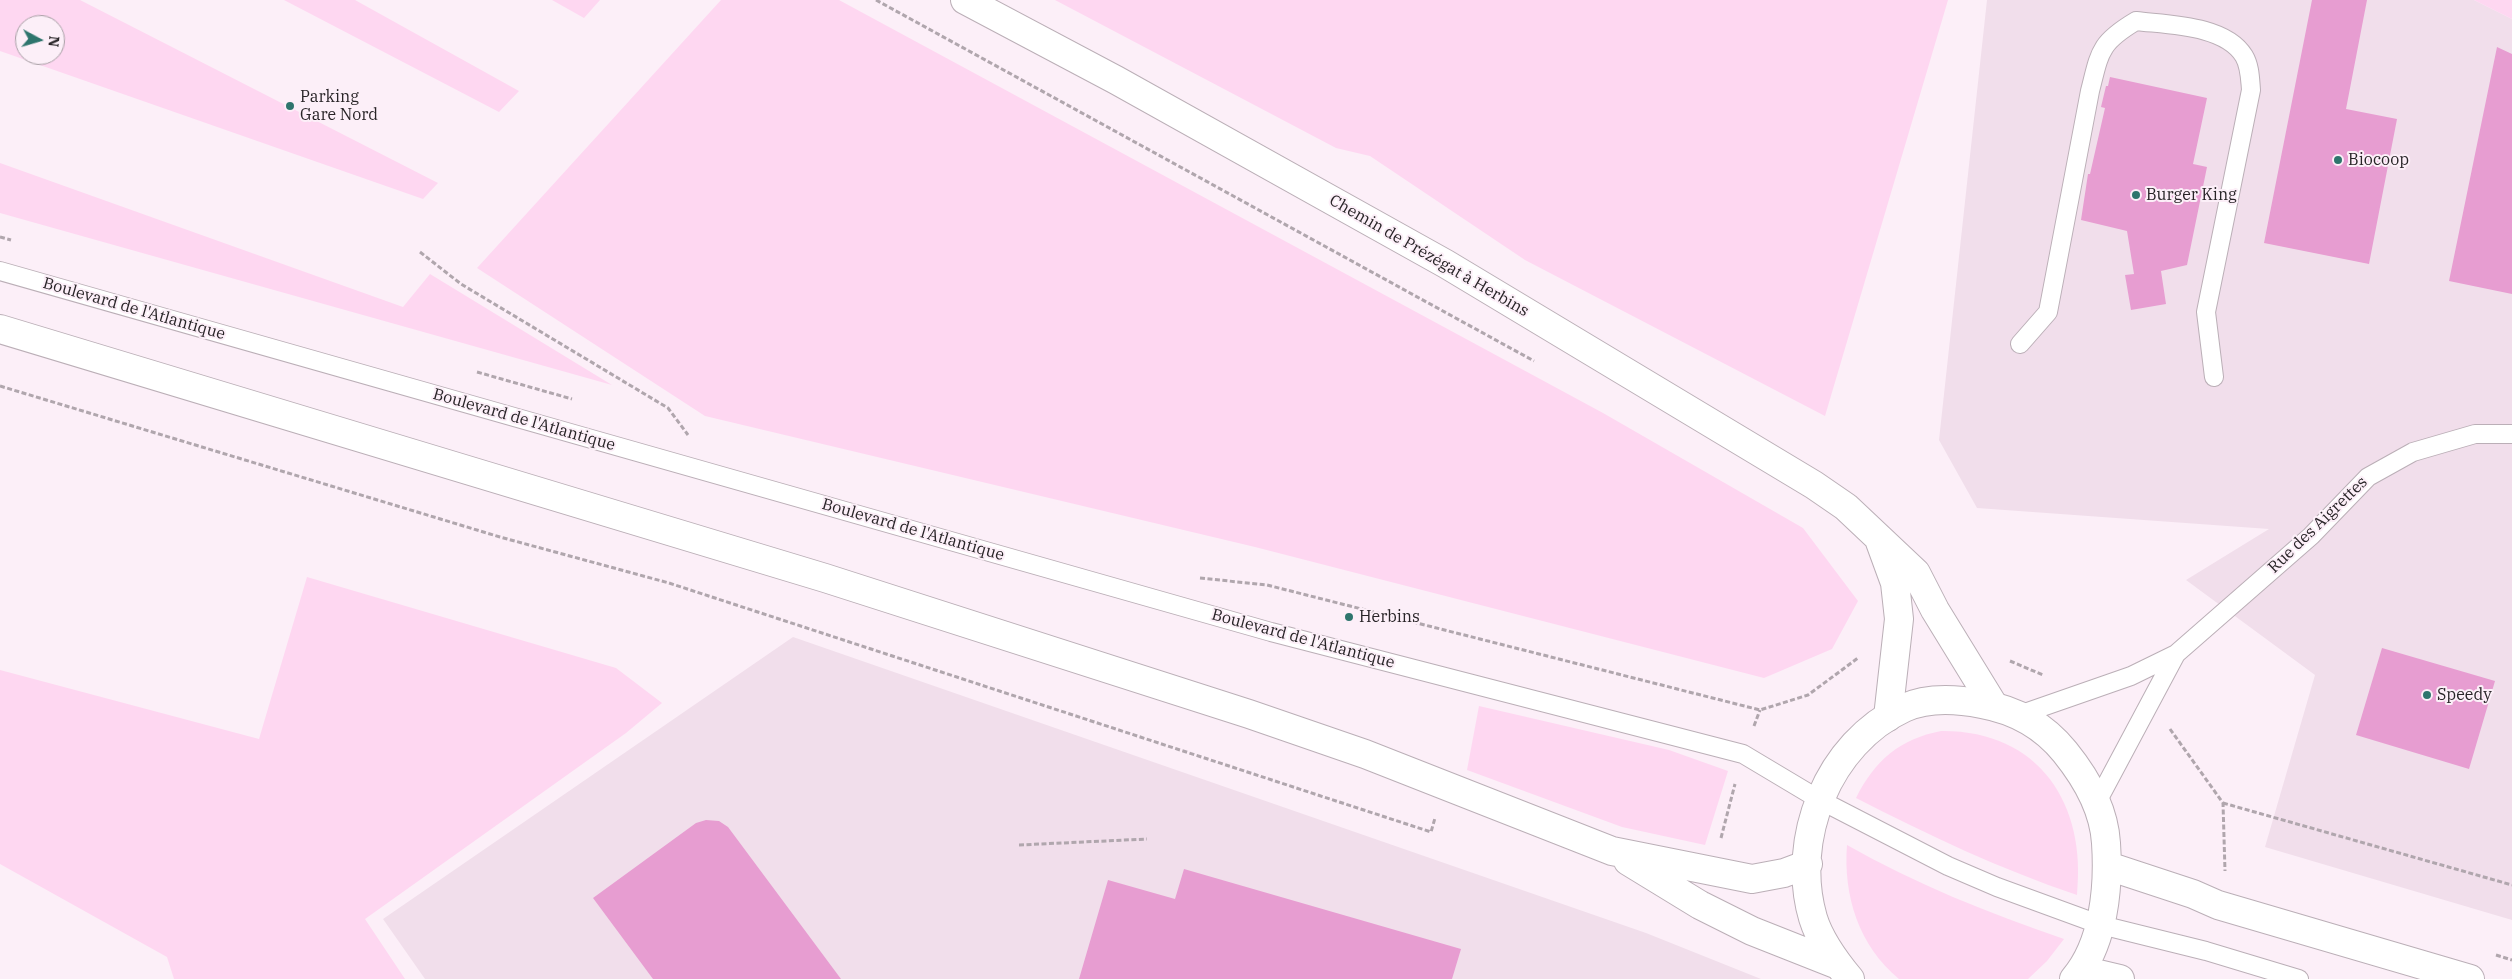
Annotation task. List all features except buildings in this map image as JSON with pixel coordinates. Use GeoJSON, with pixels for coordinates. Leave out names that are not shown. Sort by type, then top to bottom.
{"type":"FeatureCollection","features":[{"type":"Feature","properties":{"kind":"main road","name":"Chemin de Prézégat à Herbins"},"geometry":{"type":"LineString","coordinates":[[965,0],[1116,80],[1446,264],[1814,485],[1846,507],[1916,573],[1935,610],[2006,710]]}},
{"type":"Feature","properties":{"kind":"main road"},"geometry":{"type":"LineString","coordinates":[[0,329],[825,578],[1240,711],[1365,754],[1612,851],[1700,905],[1752,931],[1844,972]]}},
{"type":"Feature","properties":{"kind":"main road","name":"Chemin de Prézégat à Herbins"},"geometry":{"type":"LineString","coordinates":[[1878,536],[1895,584],[1899,619],[1888,717]]}},
{"type":"Feature","properties":{"kind":"main road"},"geometry":{"type":"LineString","coordinates":[[1844,972],[1822,940],[1813,918],[1808,891],[1808,842],[1820,800],[1832,772],[1850,748],[1868,731],[1906,707],[1932,701],[1962,700],[2006,710],[2043,730],[2059,745],[2077,767],[2097,802],[2106,836],[2107,889],[2101,925],[2078,975],[2120,979]]}},
{"type":"Feature","properties":{"kind":"main road"},"geometry":{"type":"LineString","coordinates":[[1612,851],[1752,879],[1784,873],[1808,864]]}},
{"type":"Feature","properties":{"kind":"main road"},"geometry":{"type":"LineString","coordinates":[[2108,866],[2193,894],[2218,905],[2470,979]]}},
{"type":"Feature","properties":{"kind":"lane"},"geometry":{"type":"LineString","coordinates":[[2020,344],[2048,312],[2090,91],[2099,58],[2107,42],[2136,21],[2198,30],[2218,34],[2238,49],[2244,56],[2250,72],[2251,90],[2206,312],[2214,377]]}},
{"type":"Feature","properties":{"kind":"lane","name":"Boulevard de l'Atlantique"},"geometry":{"type":"LineString","coordinates":[[0,271],[1271,632],[1743,754],[1820,800],[1948,866],[1997,887],[2101,925],[2206,952],[2299,979]]}},
{"type":"Feature","properties":{"kind":"lane","name":"Rue des Aigrettes"},"geometry":{"type":"LineString","coordinates":[[2006,710],[2131,676],[2176,654],[2311,536],[2368,476],[2413,452],[2475,434],[2512,434]]}},
{"type":"Feature","properties":{"kind":"lane","name":"Rue des Aigrettes"},"geometry":{"type":"LineString","coordinates":[[2097,802],[2176,654]]}},
{"type":"Feature","properties":{"kind":"path"},"geometry":{"type":"LineString","coordinates":[[876,0],[1538,363]]}},
{"type":"Feature","properties":{"kind":"path"},"geometry":{"type":"LineString","coordinates":[[420,252],[461,284],[668,408],[688,436]]}},
{"type":"Feature","properties":{"kind":"path"},"geometry":{"type":"LineString","coordinates":[[0,386],[500,537],[669,583],[1430,832]]}},
{"type":"Feature","properties":{"kind":"path"},"geometry":{"type":"LineString","coordinates":[[1267,585],[1760,710],[1808,695],[1863,655]]}},
{"type":"Feature","properties":{"kind":"path"},"geometry":{"type":"LineString","coordinates":[[2005,656],[2010,662],[2044,675]]}},
{"type":"Feature","properties":{"kind":"path"},"geometry":{"type":"LineString","coordinates":[[1712,871],[1743,754],[1760,710]]}},
{"type":"Feature","properties":{"kind":"path"},"geometry":{"type":"LineString","coordinates":[[2164,721],[2223,802],[2225,874]]}},
{"type":"Feature","properties":{"kind":"path"},"geometry":{"type":"LineString","coordinates":[[2223,802],[2512,885]]}},
{"type":"Feature","properties":{"kind":"path"},"geometry":{"type":"LineString","coordinates":[[1019,845],[1147,839]]}},
{"type":"Feature","properties":{"kind":"shaded area"},"geometry":{"type":"Polygon","coordinates":[[[0,0],[80,0],[438,183],[423,199],[40,65],[65,65],[65,15],[15,15],[15,56],[0,51],[0,0]]]}},
{"type":"Feature","properties":{"kind":"shaded area"},"geometry":{"type":"Polygon","coordinates":[[[284,0],[355,0],[519,91],[499,112],[284,0]]]}},
{"type":"Feature","properties":{"kind":"shaded area"},"geometry":{"type":"Polygon","coordinates":[[[552,0],[600,0],[584,18],[552,0]]]}},
{"type":"Feature","properties":{"kind":"shaded area"},"geometry":{"type":"Polygon","coordinates":[[[721,0],[839,0],[1603,413],[1803,528],[1858,601],[1832,649],[1764,678],[1255,547],[705,416],[477,268],[721,0]]]}},
{"type":"Feature","properties":{"kind":"shaded area"},"geometry":{"type":"Polygon","coordinates":[[[1055,0],[1948,0],[1825,416],[1525,260],[1370,156],[1336,148],[1055,0]]]}},
{"type":"Feature","properties":{"kind":"shaded area"},"geometry":{"type":"Polygon","coordinates":[[[1987,0],[2474,0],[2512,19],[2512,920],[2265,847],[2315,675],[2186,580],[2269,529],[1977,508],[1939,440],[1987,0]]]}},
{"type":"Feature","properties":{"kind":"shaded area"},"geometry":{"type":"Polygon","coordinates":[[[2474,0],[2512,0],[2512,19],[2474,0]]]}},
{"type":"Feature","properties":{"kind":"shaded area"},"geometry":{"type":"Polygon","coordinates":[[[0,163],[403,307],[430,274],[612,385],[0,213],[0,163]]]}},
{"type":"Feature","properties":{"kind":"shaded area"},"geometry":{"type":"Polygon","coordinates":[[[307,577],[616,668],[662,703],[626,733],[365,919],[405,979],[174,979],[167,957],[0,864],[0,670],[259,739],[307,577]]]}},
{"type":"Feature","properties":{"kind":"shaded area"},"geometry":{"type":"Polygon","coordinates":[[[793,637],[1646,933],[1761,979],[425,979],[383,919],[793,637]]]}},
{"type":"Feature","properties":{"kind":"shaded area"},"geometry":{"type":"Polygon","coordinates":[[[1479,706],[1669,750],[1728,771],[1705,845],[1622,827],[1467,770],[1479,706]]]}},
{"type":"Feature","properties":{"kind":"shaded area"},"geometry":{"type":"Polygon","coordinates":[[[1941,731],[1975,734],[2005,743],[2030,758],[2050,779],[2064,803],[2074,831],[2078,862],[2077,895],[1965,851],[1856,798],[1880,762],[1890,753],[1913,740],[1941,731]]]}},
{"type":"Feature","properties":{"kind":"shaded area"},"geometry":{"type":"Polygon","coordinates":[[[1847,845],[1953,897],[2064,939],[2047,961],[2028,979],[1899,979],[1873,951],[1856,919],[1848,883],[1847,845]]]}},
{"type":"Feature","properties":{"kind":"place","name":"Parking Gare Nord"},"geometry":{"type":"Point","coordinates":[290,106]}},
{"type":"Feature","properties":{"kind":"place","name":"Biocoop"},"geometry":{"type":"Point","coordinates":[2338,160]}},
{"type":"Feature","properties":{"kind":"place","name":"Burger King"},"geometry":{"type":"Point","coordinates":[2136,195]}},
{"type":"Feature","properties":{"kind":"place","name":"Herbins"},"geometry":{"type":"Point","coordinates":[1349,617]}},
{"type":"Feature","properties":{"kind":"place","name":"Speedy"},"geometry":{"type":"Point","coordinates":[2427,695]}}]}
